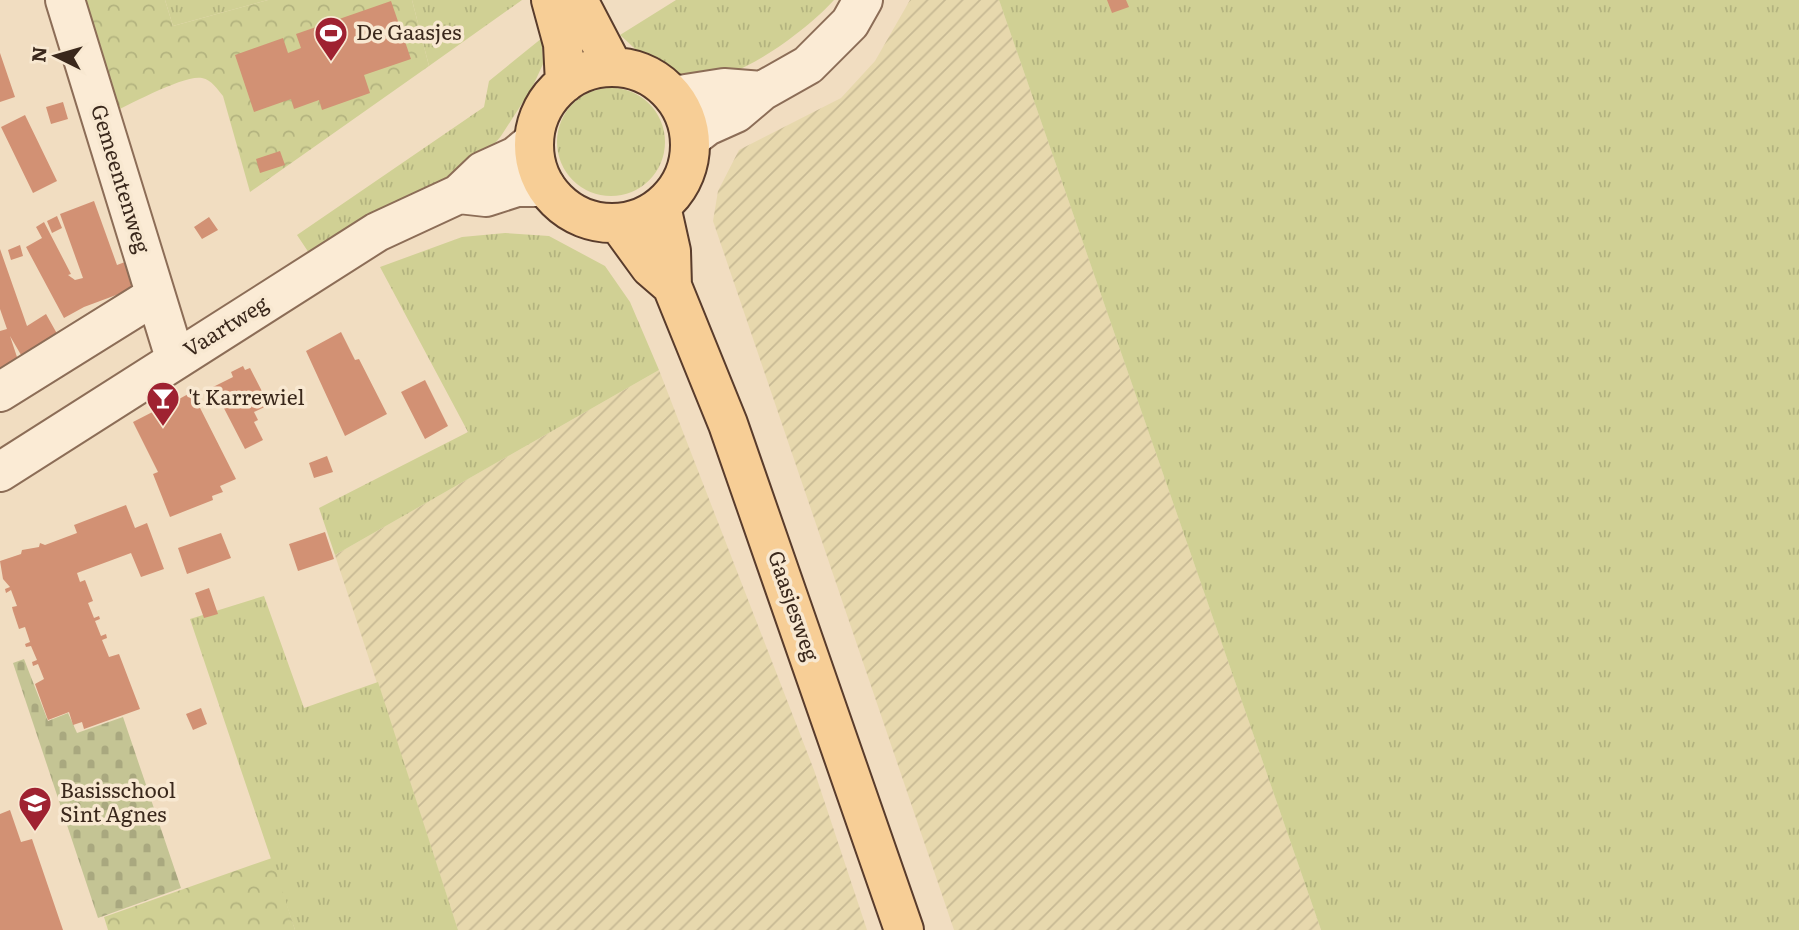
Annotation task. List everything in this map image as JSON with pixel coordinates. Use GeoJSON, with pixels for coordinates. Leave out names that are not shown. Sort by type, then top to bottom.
{"type":"FeatureCollection","features":[{"type":"Feature","properties":{"kind":"main road"},"geometry":{"type":"LineString","coordinates":[[551,0],[563,44],[565,83]]}},
{"type":"Feature","properties":{"kind":"main road"},"geometry":{"type":"LineString","coordinates":[[578,0],[613,67]]}},
{"type":"Feature","properties":{"kind":"main road"},"geometry":{"type":"LineString","coordinates":[[613,67],[636,71],[656,80],[673,96],[684,116],[690,139],[684,176],[661,206],[641,218],[618,223],[597,222],[577,215],[559,203],[546,187],[537,164],[534,141],[538,119],[549,99],[565,83],[587,71],[613,67]]}},
{"type":"Feature","properties":{"kind":"main road","name":"Gaasjesweg"},"geometry":{"type":"LineString","coordinates":[[661,206],[671,251],[671,286],[728,424],[904,930]]}},
{"type":"Feature","properties":{"kind":"main road","name":"Gaasjesweg"},"geometry":{"type":"LineString","coordinates":[[618,223],[650,267],[671,286]]}},
{"type":"Feature","properties":{"kind":"street","name":"Gemeentenweg"},"geometry":{"type":"LineString","coordinates":[[65,0],[175,358]]}},
{"type":"Feature","properties":{"kind":"street"},"geometry":{"type":"LineString","coordinates":[[690,139],[706,126],[736,113],[762,91],[808,65],[850,23],[863,0]]}},
{"type":"Feature","properties":{"kind":"street"},"geometry":{"type":"LineString","coordinates":[[673,96],[724,88],[762,91]]}},
{"type":"Feature","properties":{"kind":"street","name":"Vaartweg"},"geometry":{"type":"LineString","coordinates":[[0,472],[175,358],[377,232],[459,194],[483,171],[516,156],[534,141]]}},
{"type":"Feature","properties":{"kind":"street","name":"Vaartweg"},"geometry":{"type":"LineString","coordinates":[[459,194],[486,197],[517,187],[546,187]]}},
{"type":"Feature","properties":{"kind":"street"},"geometry":{"type":"LineString","coordinates":[[0,392],[154,296]]}},
{"type":"Feature","properties":{"kind":"shaded area"},"geometry":{"type":"Polygon","coordinates":[[[910,0],[999,0],[1321,930],[954,930],[713,221],[718,191],[739,150],[841,98],[875,61],[910,0]]]}},
{"type":"Feature","properties":{"kind":"shaded area"},"geometry":{"type":"Polygon","coordinates":[[[659,370],[814,770],[867,930],[458,930],[335,555],[659,370]]]}},
{"type":"Feature","properties":{"kind":"green space"},"geometry":{"type":"Polygon","coordinates":[[[72,0],[165,0],[173,26],[268,0],[412,0],[429,66],[250,192],[223,96],[209,81],[194,78],[183,81],[109,114],[72,0]]]}},
{"type":"Feature","properties":{"kind":"green space"},"geometry":{"type":"Polygon","coordinates":[[[165,0],[268,0],[173,26],[165,0]]]}},
{"type":"Feature","properties":{"kind":"green space"},"geometry":{"type":"Polygon","coordinates":[[[412,0],[522,0],[429,66],[412,0]]]}},
{"type":"Feature","properties":{"kind":"green space"},"geometry":{"type":"Polygon","coordinates":[[[676,0],[834,0],[783,44],[761,58],[715,78],[694,81],[675,78],[660,70],[620,35],[676,0]]]}},
{"type":"Feature","properties":{"kind":"green space"},"geometry":{"type":"Polygon","coordinates":[[[999,0],[1799,0],[1799,930],[1321,930],[999,0]]]}},
{"type":"Feature","properties":{"kind":"green space"},"geometry":{"type":"Polygon","coordinates":[[[542,38],[543,64],[532,88],[501,136],[477,165],[445,178],[309,253],[297,235],[484,107],[489,81],[542,38]]]}},
{"type":"Feature","properties":{"kind":"green space"},"geometry":{"type":"Polygon","coordinates":[[[611,88],[632,92],[649,104],[661,121],[665,142],[661,163],[649,180],[632,192],[611,196],[590,192],[573,180],[561,163],[557,142],[561,121],[573,104],[590,92],[611,88]]]}},
{"type":"Feature","properties":{"kind":"green space"},"geometry":{"type":"Polygon","coordinates":[[[505,233],[549,236],[605,266],[630,302],[659,370],[335,555],[319,508],[468,432],[380,267],[462,237],[505,233]]]}},
{"type":"Feature","properties":{"kind":"green space"},"geometry":{"type":"Polygon","coordinates":[[[264,596],[304,708],[378,682],[458,930],[295,930],[190,619],[264,596]]]}},
{"type":"Feature","properties":{"kind":"green space"},"geometry":{"type":"Polygon","coordinates":[[[24,659],[48,721],[68,713],[77,733],[123,717],[181,888],[98,918],[13,663],[24,659]]]}},
{"type":"Feature","properties":{"kind":"green space"},"geometry":{"type":"Polygon","coordinates":[[[272,858],[295,930],[108,930],[104,917],[272,858]]]}},
{"type":"Feature","properties":{"kind":"building"},"geometry":{"type":"Polygon","coordinates":[[[1107,0],[1126,0],[1129,7],[1112,13],[1107,0]]]}},
{"type":"Feature","properties":{"kind":"building"},"geometry":{"type":"Polygon","coordinates":[[[391,1],[411,59],[364,75],[370,93],[322,110],[319,100],[294,109],[291,99],[254,112],[235,55],[283,38],[288,53],[301,48],[296,34],[391,1]]]}},
{"type":"Feature","properties":{"kind":"building"},"geometry":{"type":"Polygon","coordinates":[[[0,53],[15,97],[0,102],[0,53]]]}},
{"type":"Feature","properties":{"kind":"building"},"geometry":{"type":"Polygon","coordinates":[[[63,102],[68,119],[51,124],[46,107],[63,102]]]}},
{"type":"Feature","properties":{"kind":"building"},"geometry":{"type":"Polygon","coordinates":[[[25,115],[57,181],[33,193],[1,127],[25,115]]]}},
{"type":"Feature","properties":{"kind":"building"},"geometry":{"type":"Polygon","coordinates":[[[280,151],[285,165],[260,173],[256,159],[280,151]]]}},
{"type":"Feature","properties":{"kind":"building"},"geometry":{"type":"Polygon","coordinates":[[[94,201],[117,265],[125,262],[135,288],[84,307],[64,318],[26,247],[42,238],[36,227],[44,222],[71,274],[68,275],[75,280],[83,278],[60,214],[94,201]]]}},
{"type":"Feature","properties":{"kind":"building"},"geometry":{"type":"Polygon","coordinates":[[[57,216],[62,228],[52,233],[47,221],[57,216]]]}},
{"type":"Feature","properties":{"kind":"building"},"geometry":{"type":"Polygon","coordinates":[[[209,217],[218,230],[202,239],[194,227],[209,217]]]}},
{"type":"Feature","properties":{"kind":"building"},"geometry":{"type":"Polygon","coordinates":[[[20,245],[23,256],[11,260],[8,250],[20,245]]]}},
{"type":"Feature","properties":{"kind":"building"},"geometry":{"type":"Polygon","coordinates":[[[0,249],[27,326],[46,314],[60,339],[24,360],[10,336],[20,366],[0,373],[0,331],[7,329],[0,309],[0,249]]]}},
{"type":"Feature","properties":{"kind":"building"},"geometry":{"type":"Polygon","coordinates":[[[341,332],[355,360],[359,359],[387,414],[345,436],[306,351],[341,332]]]}},
{"type":"Feature","properties":{"kind":"building"},"geometry":{"type":"Polygon","coordinates":[[[243,366],[245,370],[250,368],[269,405],[254,412],[258,420],[254,422],[263,440],[245,449],[213,387],[233,377],[231,372],[243,366]]]}},
{"type":"Feature","properties":{"kind":"building"},"geometry":{"type":"Polygon","coordinates":[[[425,380],[448,426],[425,439],[401,392],[425,380]]]}},
{"type":"Feature","properties":{"kind":"building"},"geometry":{"type":"Polygon","coordinates":[[[174,391],[179,399],[192,392],[236,479],[220,486],[223,492],[212,496],[213,500],[170,517],[153,474],[158,472],[133,422],[170,403],[166,395],[174,391]]]}},
{"type":"Feature","properties":{"kind":"building"},"geometry":{"type":"Polygon","coordinates":[[[327,456],[333,472],[314,478],[309,463],[327,456]]]}},
{"type":"Feature","properties":{"kind":"building"},"geometry":{"type":"Polygon","coordinates":[[[126,505],[135,528],[147,523],[164,569],[141,577],[131,553],[77,573],[80,582],[85,580],[93,601],[88,603],[94,618],[99,616],[100,619],[95,621],[101,636],[106,634],[107,638],[102,640],[109,657],[119,654],[140,709],[84,729],[82,722],[73,725],[69,712],[48,720],[35,684],[44,679],[38,664],[33,666],[32,662],[37,660],[31,646],[26,647],[25,644],[30,642],[25,627],[19,629],[12,607],[17,606],[11,590],[6,593],[5,589],[10,587],[3,579],[0,561],[21,554],[22,550],[39,547],[40,543],[45,545],[77,533],[74,525],[126,505]]]}},
{"type":"Feature","properties":{"kind":"building"},"geometry":{"type":"Polygon","coordinates":[[[325,532],[334,559],[298,571],[289,544],[325,532]]]}},
{"type":"Feature","properties":{"kind":"building"},"geometry":{"type":"Polygon","coordinates":[[[221,533],[231,558],[187,574],[178,548],[221,533]]]}},
{"type":"Feature","properties":{"kind":"building"},"geometry":{"type":"Polygon","coordinates":[[[209,588],[218,614],[204,618],[195,593],[209,588]]]}},
{"type":"Feature","properties":{"kind":"building"},"geometry":{"type":"Polygon","coordinates":[[[201,708],[207,724],[193,730],[186,714],[201,708]]]}},
{"type":"Feature","properties":{"kind":"building"},"geometry":{"type":"Polygon","coordinates":[[[10,810],[21,842],[32,839],[63,930],[0,930],[0,814],[10,810]]]}},
{"type":"Feature","properties":{"kind":"place","name":"De Gaasjes"},"geometry":{"type":"Point","coordinates":[331,63]}},
{"type":"Feature","properties":{"kind":"place","name":"'t Karrewiel"},"geometry":{"type":"Point","coordinates":[163,428]}},
{"type":"Feature","properties":{"kind":"place","name":"Basisschool Sint Agnes"},"geometry":{"type":"Point","coordinates":[35,833]}}]}
